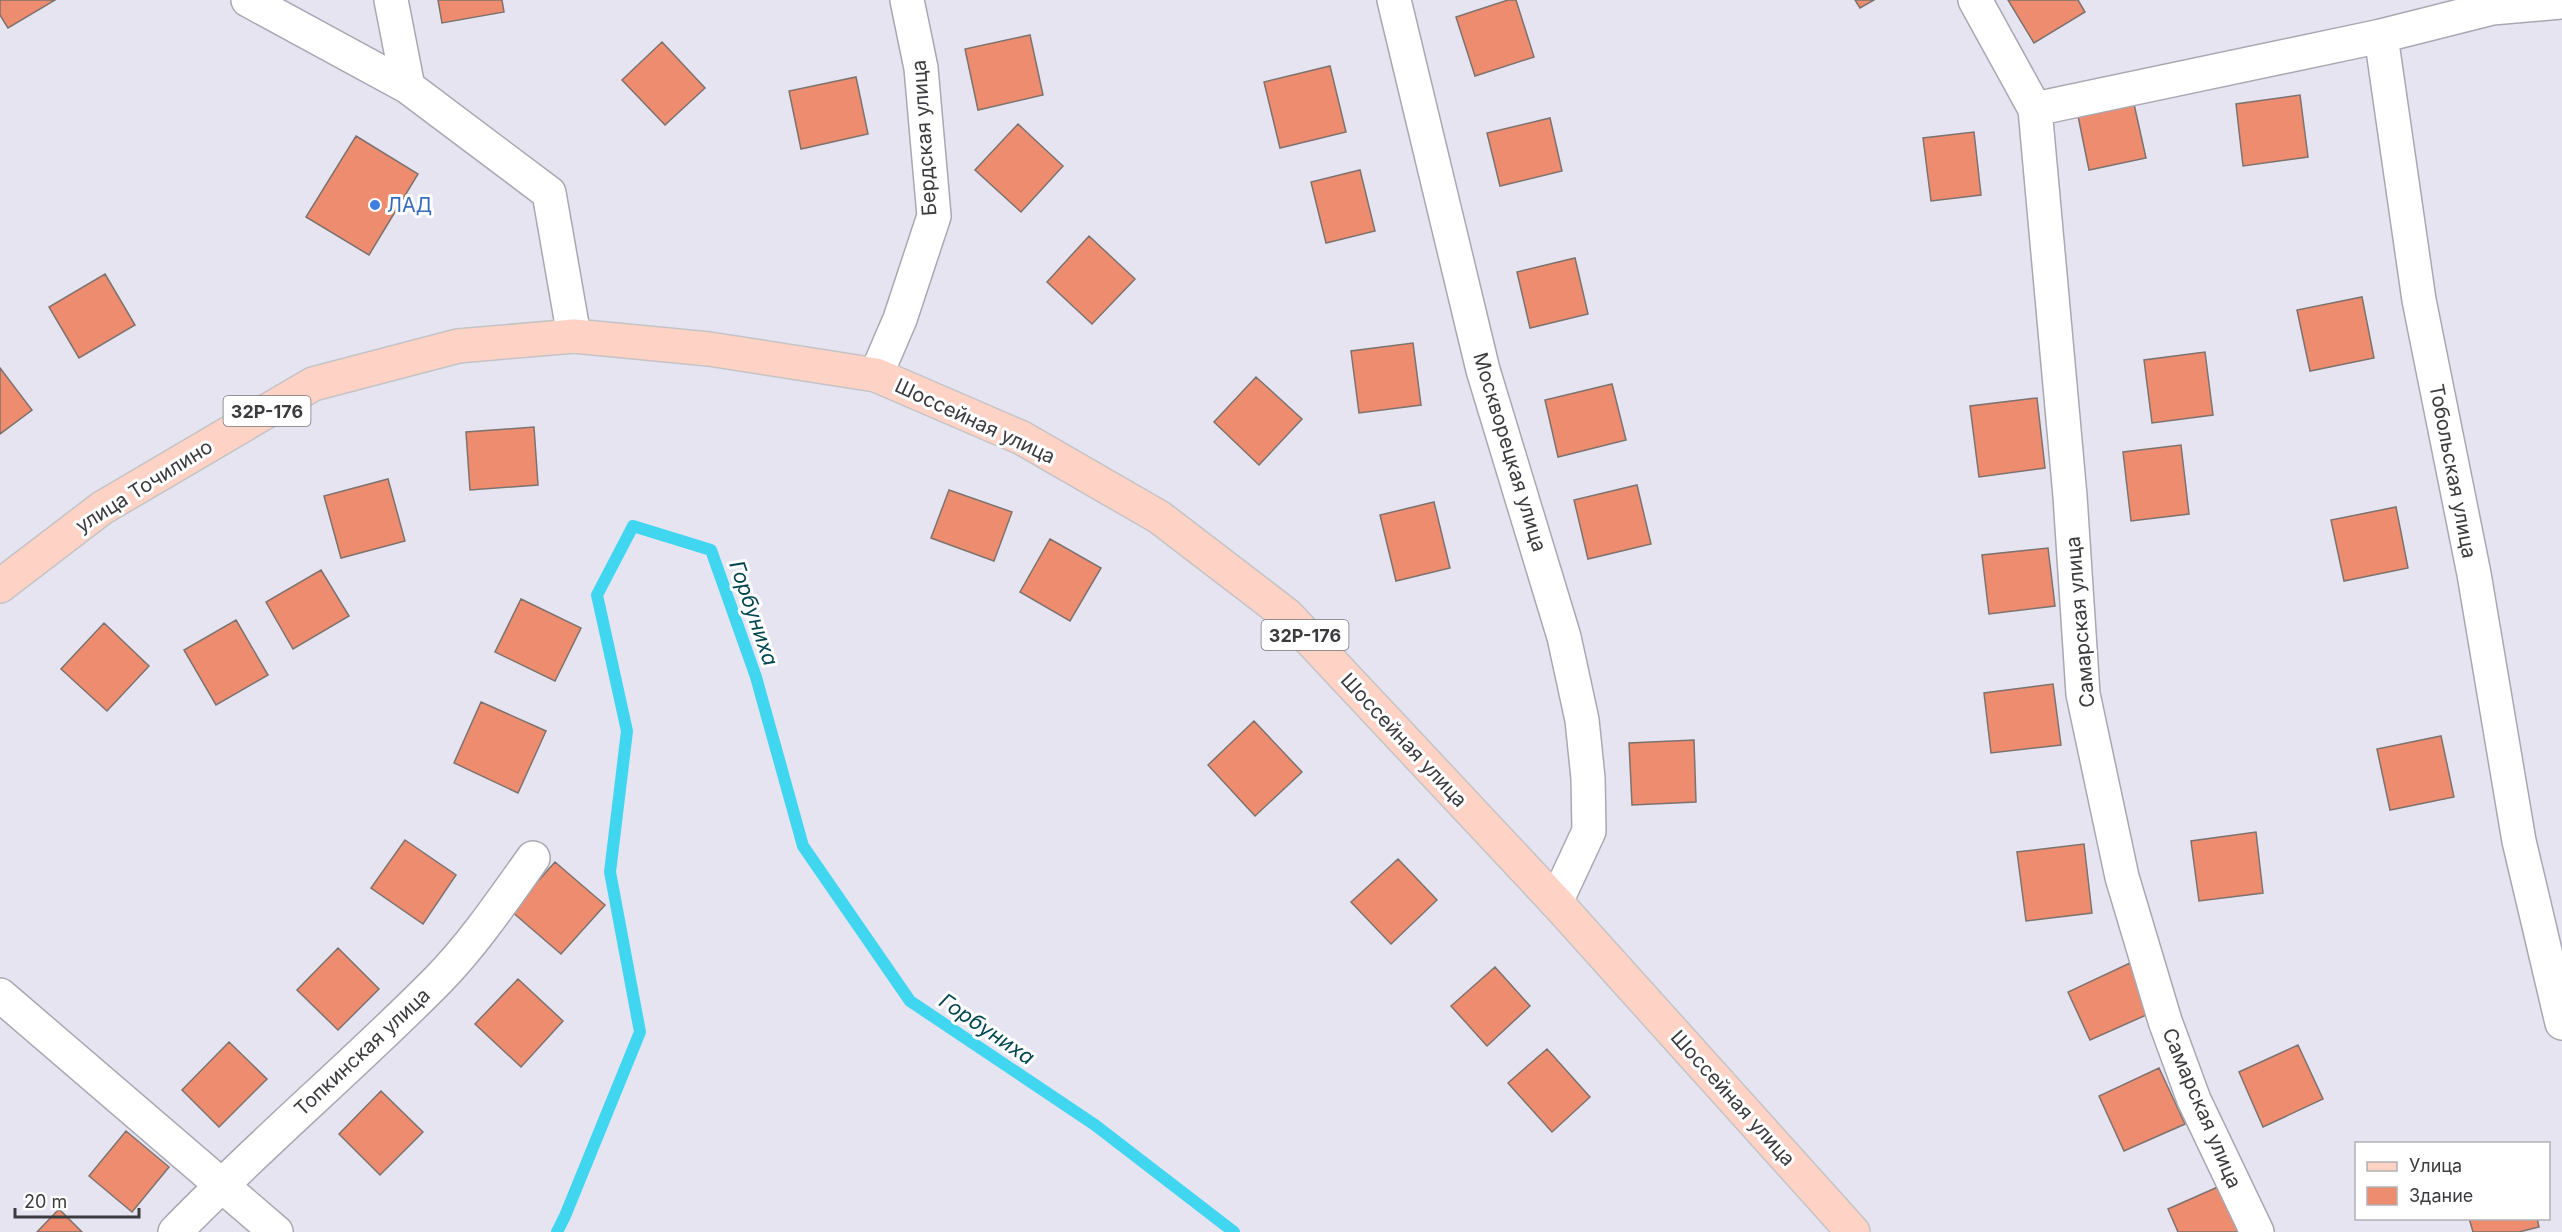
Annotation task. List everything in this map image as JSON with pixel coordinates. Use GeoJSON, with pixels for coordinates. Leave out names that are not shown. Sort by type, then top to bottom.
{"type":"FeatureCollection","features":[{"type":"Feature","properties":{"kind":"main road","name":"Шоссейная улица"},"geometry":{"type":"LineString","coordinates":[[574,336],[709,349],[876,375],[1022,438],[1149,511],[1287,615],[1556,902],[1853,1232]]}},
{"type":"Feature","properties":{"kind":"main road","name":"улица Точилино"},"geometry":{"type":"LineString","coordinates":[[0,586],[102,508],[313,384],[458,346],[574,336]]}},
{"type":"Feature","properties":{"kind":"street"},"geometry":{"type":"LineString","coordinates":[[248,0],[408,87],[549,193],[574,336]]}},
{"type":"Feature","properties":{"kind":"street"},"geometry":{"type":"LineString","coordinates":[[391,0],[408,87]]}},
{"type":"Feature","properties":{"kind":"street","name":"Бердская улица"},"geometry":{"type":"LineString","coordinates":[[876,375],[900,319],[934,216],[921,69],[907,0]]}},
{"type":"Feature","properties":{"kind":"street","name":"Москворецкая улица"},"geometry":{"type":"LineString","coordinates":[[1395,0],[1483,370],[1558,615],[1582,720],[1588,778],[1589,831],[1556,902]]}},
{"type":"Feature","properties":{"kind":"street","name":"Самарская улица"},"geometry":{"type":"LineString","coordinates":[[1975,0],[2035,109],[2070,496],[2083,694],[2122,877],[2165,1021],[2194,1100],[2257,1232]]}},
{"type":"Feature","properties":{"kind":"street"},"geometry":{"type":"LineString","coordinates":[[2035,109],[2381,36],[2492,4],[2562,2]]}},
{"type":"Feature","properties":{"kind":"street","name":"Тобольская улица"},"geometry":{"type":"LineString","coordinates":[[2381,36],[2419,300],[2474,574],[2519,841],[2562,1023]]}},
{"type":"Feature","properties":{"kind":"street","name":"Топкинская улица"},"geometry":{"type":"LineString","coordinates":[[175,1232],[220,1185],[439,979],[488,922],[532,858]]}},
{"type":"Feature","properties":{"kind":"street"},"geometry":{"type":"LineString","coordinates":[[0,995],[276,1232]]}},
{"type":"Feature","properties":{"kind":"building"},"geometry":{"type":"Polygon","coordinates":[[[0,0],[55,0],[8,28],[0,15],[0,0]]]}},
{"type":"Feature","properties":{"kind":"building"},"geometry":{"type":"Polygon","coordinates":[[[438,0],[502,0],[504,12],[442,23],[438,0]]]}},
{"type":"Feature","properties":{"kind":"building"},"geometry":{"type":"Polygon","coordinates":[[[1508,0],[1516,0],[1534,57],[1475,76],[1456,17],[1508,0]]]}},
{"type":"Feature","properties":{"kind":"building"},"geometry":{"type":"Polygon","coordinates":[[[1855,0],[1874,0],[1860,8],[1855,0]]]}},
{"type":"Feature","properties":{"kind":"building"},"geometry":{"type":"Polygon","coordinates":[[[2008,0],[2078,0],[2085,12],[2034,43],[2008,0]]]}},
{"type":"Feature","properties":{"kind":"building"},"geometry":{"type":"Polygon","coordinates":[[[1030,35],[1043,95],[978,110],[965,49],[1030,35]]]}},
{"type":"Feature","properties":{"kind":"building"},"geometry":{"type":"Polygon","coordinates":[[[662,42],[705,88],[665,125],[622,80],[662,42]]]}},
{"type":"Feature","properties":{"kind":"building"},"geometry":{"type":"Polygon","coordinates":[[[1330,66],[1346,132],[1280,148],[1264,82],[1330,66]]]}},
{"type":"Feature","properties":{"kind":"building"},"geometry":{"type":"Polygon","coordinates":[[[856,77],[868,134],[801,149],[789,91],[856,77]]]}},
{"type":"Feature","properties":{"kind":"building"},"geometry":{"type":"Polygon","coordinates":[[[2300,95],[2308,157],[2243,166],[2236,104],[2300,95]]]}},
{"type":"Feature","properties":{"kind":"building"},"geometry":{"type":"Polygon","coordinates":[[[2134,104],[2146,158],[2089,170],[2078,116],[2134,104]]]}},
{"type":"Feature","properties":{"kind":"building"},"geometry":{"type":"Polygon","coordinates":[[[1550,118],[1562,171],[1500,186],[1487,133],[1550,118]]]}},
{"type":"Feature","properties":{"kind":"building"},"geometry":{"type":"Polygon","coordinates":[[[1018,124],[1063,166],[1021,212],[975,170],[1018,124]]]}},
{"type":"Feature","properties":{"kind":"building"},"geometry":{"type":"Polygon","coordinates":[[[1974,132],[1981,195],[1931,201],[1923,138],[1974,132]]]}},
{"type":"Feature","properties":{"kind":"building"},"geometry":{"type":"Polygon","coordinates":[[[356,136],[418,174],[369,255],[306,217],[356,136]]]}},
{"type":"Feature","properties":{"kind":"building"},"geometry":{"type":"Polygon","coordinates":[[[1360,170],[1375,231],[1326,243],[1311,182],[1360,170]]]}},
{"type":"Feature","properties":{"kind":"building"},"geometry":{"type":"Polygon","coordinates":[[[1089,236],[1135,279],[1092,324],[1047,282],[1089,236]]]}},
{"type":"Feature","properties":{"kind":"building"},"geometry":{"type":"Polygon","coordinates":[[[1575,258],[1588,314],[1530,328],[1517,272],[1575,258]]]}},
{"type":"Feature","properties":{"kind":"building"},"geometry":{"type":"Polygon","coordinates":[[[105,274],[135,325],[79,358],[49,307],[105,274]]]}},
{"type":"Feature","properties":{"kind":"building"},"geometry":{"type":"Polygon","coordinates":[[[2362,297],[2374,358],[2310,371],[2297,310],[2362,297]]]}},
{"type":"Feature","properties":{"kind":"building"},"geometry":{"type":"Polygon","coordinates":[[[1413,343],[1421,405],[1359,413],[1351,351],[1413,343]]]}},
{"type":"Feature","properties":{"kind":"building"},"geometry":{"type":"Polygon","coordinates":[[[2205,352],[2213,415],[2152,423],[2144,360],[2205,352]]]}},
{"type":"Feature","properties":{"kind":"building"},"geometry":{"type":"Polygon","coordinates":[[[0,368],[32,410],[0,434],[0,368]]]}},
{"type":"Feature","properties":{"kind":"building"},"geometry":{"type":"Polygon","coordinates":[[[1256,377],[1302,419],[1259,465],[1214,422],[1256,377]]]}},
{"type":"Feature","properties":{"kind":"building"},"geometry":{"type":"Polygon","coordinates":[[[1612,384],[1626,440],[1558,457],[1545,400],[1612,384]]]}},
{"type":"Feature","properties":{"kind":"building"},"geometry":{"type":"Polygon","coordinates":[[[2037,398],[2045,468],[1979,477],[1970,406],[2037,398]]]}},
{"type":"Feature","properties":{"kind":"building"},"geometry":{"type":"Polygon","coordinates":[[[534,427],[538,485],[470,490],[466,432],[534,427]]]}},
{"type":"Feature","properties":{"kind":"building"},"geometry":{"type":"Polygon","coordinates":[[[2181,445],[2189,514],[2131,521],[2123,452],[2181,445]]]}},
{"type":"Feature","properties":{"kind":"building"},"geometry":{"type":"Polygon","coordinates":[[[388,479],[405,541],[341,558],[324,496],[388,479]]]}},
{"type":"Feature","properties":{"kind":"building"},"geometry":{"type":"Polygon","coordinates":[[[1637,485],[1651,544],[1588,559],[1574,500],[1637,485]]]}},
{"type":"Feature","properties":{"kind":"building"},"geometry":{"type":"Polygon","coordinates":[[[949,490],[1012,512],[994,561],[931,538],[949,490]]]}},
{"type":"Feature","properties":{"kind":"building"},"geometry":{"type":"Polygon","coordinates":[[[1434,502],[1450,568],[1396,581],[1380,515],[1434,502]]]}},
{"type":"Feature","properties":{"kind":"building"},"geometry":{"type":"Polygon","coordinates":[[[2396,507],[2408,568],[2344,581],[2331,520],[2396,507]]]}},
{"type":"Feature","properties":{"kind":"building"},"geometry":{"type":"Polygon","coordinates":[[[1050,539],[1101,568],[1070,621],[1020,592],[1050,539]]]}},
{"type":"Feature","properties":{"kind":"building"},"geometry":{"type":"Polygon","coordinates":[[[2048,548],[2055,606],[1989,614],[1982,555],[2048,548]]]}},
{"type":"Feature","properties":{"kind":"building"},"geometry":{"type":"Polygon","coordinates":[[[321,570],[349,616],[293,649],[266,602],[321,570]]]}},
{"type":"Feature","properties":{"kind":"building"},"geometry":{"type":"Polygon","coordinates":[[[521,599],[581,628],[555,681],[495,652],[521,599]]]}},
{"type":"Feature","properties":{"kind":"building"},"geometry":{"type":"Polygon","coordinates":[[[236,620],[268,675],[216,705],[184,650],[236,620]]]}},
{"type":"Feature","properties":{"kind":"building"},"geometry":{"type":"Polygon","coordinates":[[[104,623],[149,666],[107,711],[61,669],[104,623]]]}},
{"type":"Feature","properties":{"kind":"building"},"geometry":{"type":"Polygon","coordinates":[[[2053,684],[2061,745],[1991,753],[1984,693],[2053,684]]]}},
{"type":"Feature","properties":{"kind":"building"},"geometry":{"type":"Polygon","coordinates":[[[481,702],[546,731],[518,793],[454,763],[481,702]]]}},
{"type":"Feature","properties":{"kind":"building"},"geometry":{"type":"Polygon","coordinates":[[[1254,721],[1302,772],[1255,816],[1208,765],[1254,721]]]}},
{"type":"Feature","properties":{"kind":"building"},"geometry":{"type":"Polygon","coordinates":[[[2441,736],[2454,797],[2390,810],[2377,749],[2441,736]]]}},
{"type":"Feature","properties":{"kind":"building"},"geometry":{"type":"Polygon","coordinates":[[[1694,740],[1696,802],[1632,805],[1629,743],[1694,740]]]}},
{"type":"Feature","properties":{"kind":"building"},"geometry":{"type":"Polygon","coordinates":[[[2256,832],[2263,893],[2199,901],[2191,841],[2256,832]]]}},
{"type":"Feature","properties":{"kind":"building"},"geometry":{"type":"Polygon","coordinates":[[[405,840],[456,875],[423,924],[371,888],[405,840]]]}},
{"type":"Feature","properties":{"kind":"building"},"geometry":{"type":"Polygon","coordinates":[[[2084,844],[2092,913],[2026,921],[2017,852],[2084,844]]]}},
{"type":"Feature","properties":{"kind":"building"},"geometry":{"type":"Polygon","coordinates":[[[1398,859],[1437,900],[1391,944],[1351,902],[1398,859]]]}},
{"type":"Feature","properties":{"kind":"building"},"geometry":{"type":"Polygon","coordinates":[[[555,862],[605,905],[561,954],[511,911],[555,862]]]}},
{"type":"Feature","properties":{"kind":"building"},"geometry":{"type":"Polygon","coordinates":[[[338,948],[379,989],[338,1030],[297,990],[338,948]]]}},
{"type":"Feature","properties":{"kind":"building"},"geometry":{"type":"Polygon","coordinates":[[[2130,963],[2153,1012],[2090,1040],[2068,992],[2130,963]]]}},
{"type":"Feature","properties":{"kind":"building"},"geometry":{"type":"Polygon","coordinates":[[[1495,967],[1530,1006],[1487,1046],[1451,1006],[1495,967]]]}},
{"type":"Feature","properties":{"kind":"building"},"geometry":{"type":"Polygon","coordinates":[[[518,979],[563,1021],[521,1067],[475,1024],[518,979]]]}},
{"type":"Feature","properties":{"kind":"building"},"geometry":{"type":"Polygon","coordinates":[[[229,1042],[267,1079],[219,1127],[182,1090],[229,1042]]]}},
{"type":"Feature","properties":{"kind":"building"},"geometry":{"type":"Polygon","coordinates":[[[2298,1045],[2323,1099],[2263,1127],[2239,1072],[2298,1045]]]}},
{"type":"Feature","properties":{"kind":"building"},"geometry":{"type":"Polygon","coordinates":[[[1547,1049],[1590,1097],[1552,1132],[1508,1083],[1547,1049]]]}},
{"type":"Feature","properties":{"kind":"building"},"geometry":{"type":"Polygon","coordinates":[[[2159,1068],[2185,1124],[2124,1151],[2099,1096],[2159,1068]]]}},
{"type":"Feature","properties":{"kind":"building"},"geometry":{"type":"Polygon","coordinates":[[[381,1091],[423,1132],[380,1175],[339,1134],[381,1091]]]}},
{"type":"Feature","properties":{"kind":"building"},"geometry":{"type":"Polygon","coordinates":[[[126,1131],[169,1167],[132,1212],[89,1176],[126,1131]]]}},
{"type":"Feature","properties":{"kind":"building"},"geometry":{"type":"Polygon","coordinates":[[[2220,1186],[2241,1232],[2178,1232],[2168,1209],[2220,1186]]]}},
{"type":"Feature","properties":{"kind":"building"},"geometry":{"type":"Polygon","coordinates":[[[59,1209],[82,1232],[37,1232],[59,1209]]]}},
{"type":"Feature","properties":{"kind":"building"},"geometry":{"type":"Polygon","coordinates":[[[2470,1220],[2537,1220],[2539,1227],[2519,1232],[2473,1232],[2470,1220]]]}},
{"type":"Feature","properties":{"kind":"waterway","name":"Горбуниха"},"geometry":{"type":"LineString","coordinates":[[557,1232],[640,1032],[610,872],[627,731],[597,595],[633,526],[711,550],[756,677],[803,846],[910,1001],[1095,1125],[1234,1232]]}},
{"type":"Feature","properties":{"kind":"place","name":"ЛАД"},"geometry":{"type":"Point","coordinates":[375,205]}}]}
